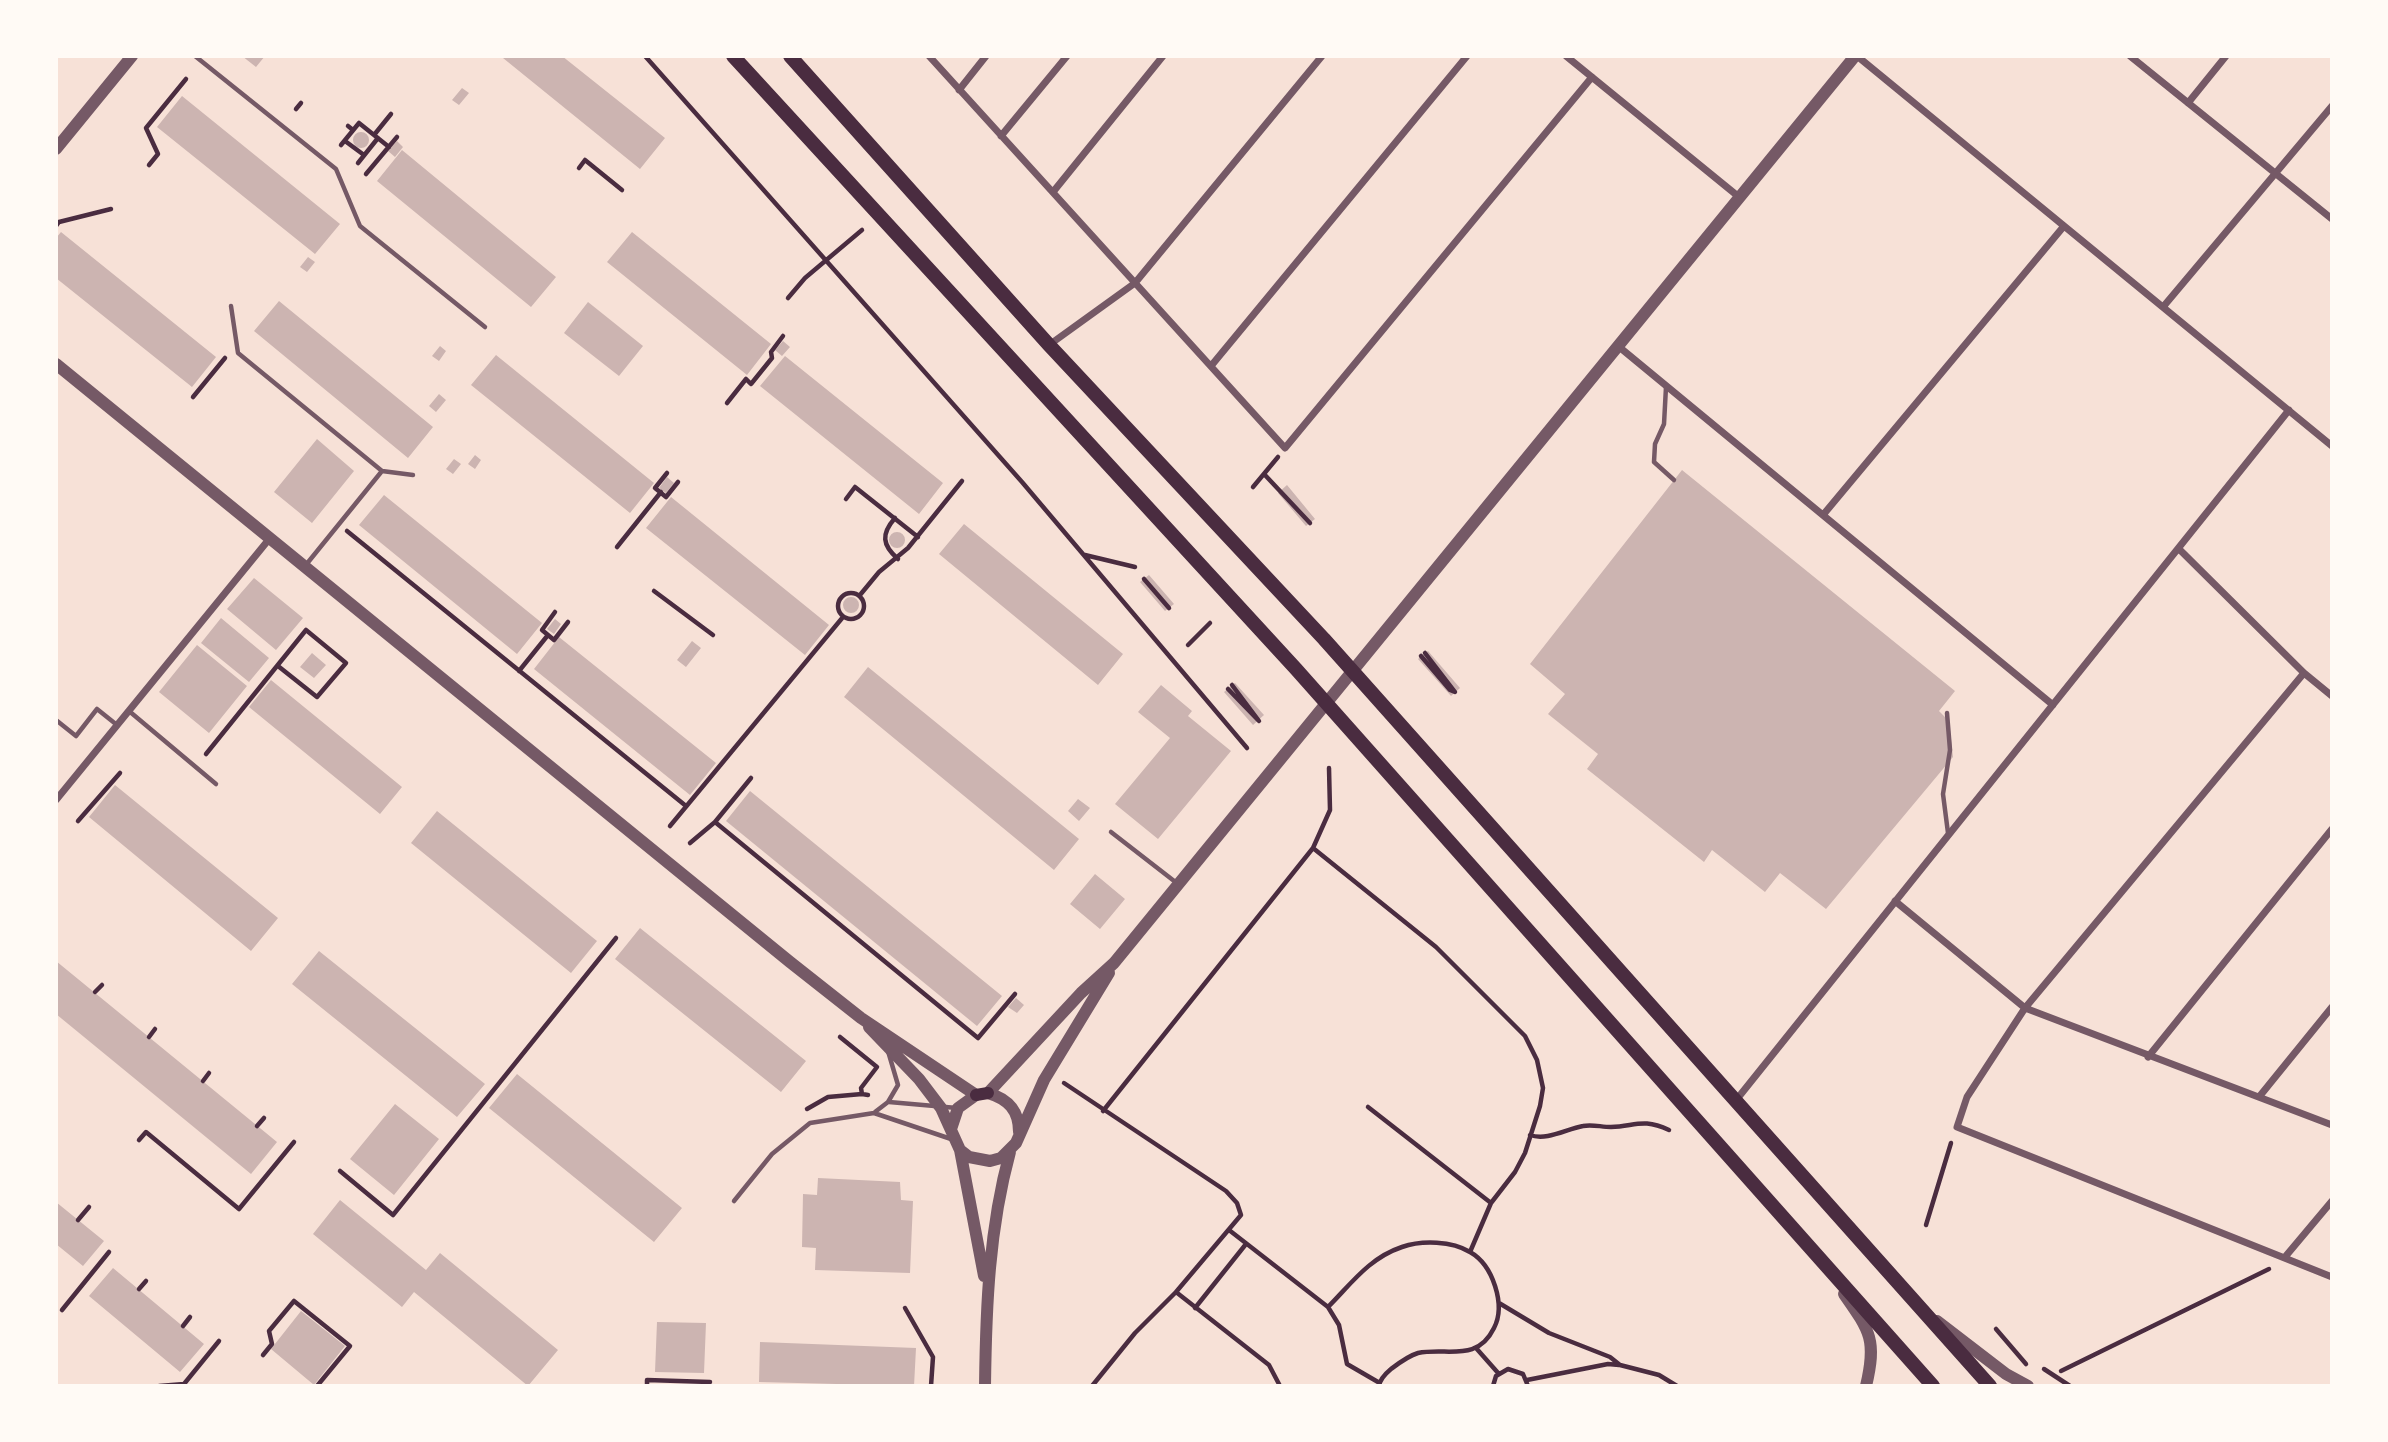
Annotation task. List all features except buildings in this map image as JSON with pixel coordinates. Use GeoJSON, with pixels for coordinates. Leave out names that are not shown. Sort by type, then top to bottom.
{"type":"FeatureCollection","features":[{"type":"Feature","properties":{"kind":"main road"},"geometry":{"type":"LineString","coordinates":[[733,56],[1326,703],[1934,1386]]}},
{"type":"Feature","properties":{"kind":"main road"},"geometry":{"type":"LineString","coordinates":[[790,56],[1049,345],[1353,671],[1990,1386]]}},
{"type":"Feature","properties":{"kind":"street"},"geometry":{"type":"LineString","coordinates":[[56,149],[132,56]]}},
{"type":"Feature","properties":{"kind":"street"},"geometry":{"type":"LineString","coordinates":[[929,56],[1285,448],[1592,77]]}},
{"type":"Feature","properties":{"kind":"street"},"geometry":{"type":"LineString","coordinates":[[959,90],[986,56]]}},
{"type":"Feature","properties":{"kind":"street"},"geometry":{"type":"LineString","coordinates":[[1001,136],[1067,56]]}},
{"type":"Feature","properties":{"kind":"street"},"geometry":{"type":"LineString","coordinates":[[1052,192],[1163,56]]}},
{"type":"Feature","properties":{"kind":"street"},"geometry":{"type":"LineString","coordinates":[[1049,345],[1135,283],[1322,56]]}},
{"type":"Feature","properties":{"kind":"street"},"geometry":{"type":"LineString","coordinates":[[1211,366],[1467,56]]}},
{"type":"Feature","properties":{"kind":"street"},"geometry":{"type":"LineString","coordinates":[[1566,56],[1740,197]]}},
{"type":"Feature","properties":{"kind":"street"},"geometry":{"type":"LineString","coordinates":[[1010,1152],[990,1161],[969,1157],[955,1140],[958,1108],[982,1094],[1081,992],[1114,963],[1856,56],[2332,446]]}},
{"type":"Feature","properties":{"kind":"street"},"geometry":{"type":"LineString","coordinates":[[2130,56],[2332,219]]}},
{"type":"Feature","properties":{"kind":"street"},"geometry":{"type":"LineString","coordinates":[[2188,103],[2227,56]]}},
{"type":"Feature","properties":{"kind":"street"},"geometry":{"type":"LineString","coordinates":[[2163,307],[2332,106]]}},
{"type":"Feature","properties":{"kind":"street"},"geometry":{"type":"LineString","coordinates":[[1823,515],[2064,226]]}},
{"type":"Feature","properties":{"kind":"street"},"geometry":{"type":"LineString","coordinates":[[1618,346],[2053,705]]}},
{"type":"Feature","properties":{"kind":"street"},"geometry":{"type":"LineString","coordinates":[[56,364],[862,1018],[982,1094],[1009,1102],[1019,1121],[1019,1132]]}},
{"type":"Feature","properties":{"kind":"street"},"geometry":{"type":"LineString","coordinates":[[1737,1099],[2289,410]]}},
{"type":"Feature","properties":{"kind":"street"},"geometry":{"type":"LineString","coordinates":[[56,800],[270,538]]}},
{"type":"Feature","properties":{"kind":"street"},"geometry":{"type":"LineString","coordinates":[[2179,549],[2304,673],[2332,696]]}},
{"type":"Feature","properties":{"kind":"street"},"geometry":{"type":"LineString","coordinates":[[2304,673],[2025,1008],[1967,1097],[1957,1127],[2332,1277]]}},
{"type":"Feature","properties":{"kind":"street"},"geometry":{"type":"LineString","coordinates":[[2148,1057],[2332,829]]}},
{"type":"Feature","properties":{"kind":"street"},"geometry":{"type":"LineString","coordinates":[[1895,901],[2025,1008],[2332,1125]]}},
{"type":"Feature","properties":{"kind":"street"},"geometry":{"type":"LineString","coordinates":[[985,1386],[987,1290],[997,1199],[1010,1152],[1044,1080],[1114,963]]}},
{"type":"Feature","properties":{"kind":"street"},"geometry":{"type":"LineString","coordinates":[[2259,1097],[2332,1007]]}},
{"type":"Feature","properties":{"kind":"street"},"geometry":{"type":"LineString","coordinates":[[862,1018],[886,1048],[919,1079],[941,1108],[955,1140],[987,1290]]}},
{"type":"Feature","properties":{"kind":"street"},"geometry":{"type":"LineString","coordinates":[[2285,1257],[2332,1201]]}},
{"type":"Feature","properties":{"kind":"street"},"geometry":{"type":"LineString","coordinates":[[1814,1251],[1870,1329],[1870,1367],[1866,1386]]}},
{"type":"Feature","properties":{"kind":"street"},"geometry":{"type":"LineString","coordinates":[[1920,1308],[2006,1374],[2028,1386]]}},
{"type":"Feature","properties":{"kind":"lane"},"geometry":{"type":"LineString","coordinates":[[195,56],[335,169],[360,226],[485,327]]}},
{"type":"Feature","properties":{"kind":"lane"},"geometry":{"type":"LineString","coordinates":[[231,306],[238,353],[382,471],[413,475]]}},
{"type":"Feature","properties":{"kind":"lane"},"geometry":{"type":"LineString","coordinates":[[1666,386],[1664,424],[1655,444],[1654,462],[1674,480]]}},
{"type":"Feature","properties":{"kind":"lane"},"geometry":{"type":"LineString","coordinates":[[304,566],[382,471]]}},
{"type":"Feature","properties":{"kind":"lane"},"geometry":{"type":"LineString","coordinates":[[56,720],[76,736],[97,709],[117,726]]}},
{"type":"Feature","properties":{"kind":"lane"},"geometry":{"type":"LineString","coordinates":[[129,711],[216,784]]}},
{"type":"Feature","properties":{"kind":"lane"},"geometry":{"type":"LineString","coordinates":[[1947,713],[1950,750],[1943,794],[1948,834]]}},
{"type":"Feature","properties":{"kind":"lane"},"geometry":{"type":"LineString","coordinates":[[1111,832],[1179,885]]}},
{"type":"Feature","properties":{"kind":"lane"},"geometry":{"type":"LineString","coordinates":[[874,1113],[888,1102],[898,1084],[886,1048]]}},
{"type":"Feature","properties":{"kind":"lane"},"geometry":{"type":"LineString","coordinates":[[888,1102],[958,1108]]}},
{"type":"Feature","properties":{"kind":"lane"},"geometry":{"type":"LineString","coordinates":[[734,1200],[772,1154],[810,1123],[874,1113],[955,1140]]}},
{"type":"Feature","properties":{"kind":"path"},"geometry":{"type":"LineString","coordinates":[[645,56],[1084,555],[1247,748]]}},
{"type":"Feature","properties":{"kind":"path"},"geometry":{"type":"LineString","coordinates":[[149,165],[158,154],[146,128],[186,79]]}},
{"type":"Feature","properties":{"kind":"path"},"geometry":{"type":"LineString","coordinates":[[296,109],[301,103]]}},
{"type":"Feature","properties":{"kind":"path"},"geometry":{"type":"LineString","coordinates":[[358,163],[391,114]]}},
{"type":"Feature","properties":{"kind":"path"},"geometry":{"type":"LineString","coordinates":[[363,155],[343,143],[359,123],[364,124],[389,147]]}},
{"type":"Feature","properties":{"kind":"path"},"geometry":{"type":"LineString","coordinates":[[348,126],[353,130]]}},
{"type":"Feature","properties":{"kind":"path"},"geometry":{"type":"LineString","coordinates":[[366,174],[397,137]]}},
{"type":"Feature","properties":{"kind":"path"},"geometry":{"type":"LineString","coordinates":[[579,168],[586,160],[622,190]]}},
{"type":"Feature","properties":{"kind":"path"},"geometry":{"type":"LineString","coordinates":[[56,226],[60,222],[111,209]]}},
{"type":"Feature","properties":{"kind":"path"},"geometry":{"type":"LineString","coordinates":[[788,298],[826,259],[862,230]]}},
{"type":"Feature","properties":{"kind":"path"},"geometry":{"type":"LineString","coordinates":[[727,403],[746,379],[751,384],[772,358],[771,352],[783,336]]}},
{"type":"Feature","properties":{"kind":"path"},"geometry":{"type":"LineString","coordinates":[[193,397],[225,358]]}},
{"type":"Feature","properties":{"kind":"path"},"geometry":{"type":"LineString","coordinates":[[1253,487],[1285,448]]}},
{"type":"Feature","properties":{"kind":"path"},"geometry":{"type":"LineString","coordinates":[[667,473],[655,488],[666,497],[678,482]]}},
{"type":"Feature","properties":{"kind":"path"},"geometry":{"type":"LineString","coordinates":[[1264,474],[1310,523]]}},
{"type":"Feature","properties":{"kind":"path"},"geometry":{"type":"LineString","coordinates":[[860,595],[879,572],[898,559],[918,537],[962,481]]}},
{"type":"Feature","properties":{"kind":"path"},"geometry":{"type":"LineString","coordinates":[[846,499],[855,487],[918,537]]}},
{"type":"Feature","properties":{"kind":"path"},"geometry":{"type":"LineString","coordinates":[[617,547],[661,492]]}},
{"type":"Feature","properties":{"kind":"path"},"geometry":{"type":"LineString","coordinates":[[895,519],[887,528],[884,538],[886,549],[898,559]]}},
{"type":"Feature","properties":{"kind":"path"},"geometry":{"type":"LineString","coordinates":[[347,531],[686,806]]}},
{"type":"Feature","properties":{"kind":"path"},"geometry":{"type":"LineString","coordinates":[[1084,555],[1135,567]]}},
{"type":"Feature","properties":{"kind":"path"},"geometry":{"type":"LineString","coordinates":[[1144,579],[1168,608]]}},
{"type":"Feature","properties":{"kind":"path"},"geometry":{"type":"LineString","coordinates":[[654,591],[713,635]]}},
{"type":"Feature","properties":{"kind":"path"},"geometry":{"type":"LineString","coordinates":[[853,592],[860,595],[865,608],[862,614],[856,618],[843,617],[838,604],[841,597],[853,592]]}},
{"type":"Feature","properties":{"kind":"path"},"geometry":{"type":"LineString","coordinates":[[555,612],[542,630],[554,640],[568,622]]}},
{"type":"Feature","properties":{"kind":"path"},"geometry":{"type":"LineString","coordinates":[[670,826],[798,668],[843,617]]}},
{"type":"Feature","properties":{"kind":"path"},"geometry":{"type":"LineString","coordinates":[[1188,645],[1210,623]]}},
{"type":"Feature","properties":{"kind":"path"},"geometry":{"type":"LineString","coordinates":[[206,754],[306,631],[345,663],[317,697],[278,666]]}},
{"type":"Feature","properties":{"kind":"path"},"geometry":{"type":"LineString","coordinates":[[519,671],[548,635]]}},
{"type":"Feature","properties":{"kind":"path"},"geometry":{"type":"LineString","coordinates":[[1423,655],[1455,692],[1450,690],[1423,655]]}},
{"type":"Feature","properties":{"kind":"path"},"geometry":{"type":"LineString","coordinates":[[1230,687],[1259,721],[1230,687]]}},
{"type":"Feature","properties":{"kind":"path"},"geometry":{"type":"LineString","coordinates":[[1103,1111],[1313,848],[1330,810],[1329,768]]}},
{"type":"Feature","properties":{"kind":"path"},"geometry":{"type":"LineString","coordinates":[[78,821],[120,773]]}},
{"type":"Feature","properties":{"kind":"path"},"geometry":{"type":"LineString","coordinates":[[690,843],[715,822],[751,778]]}},
{"type":"Feature","properties":{"kind":"path"},"geometry":{"type":"LineString","coordinates":[[715,822],[978,1038],[1015,994]]}},
{"type":"Feature","properties":{"kind":"path"},"geometry":{"type":"LineString","coordinates":[[1313,848],[1436,947],[1525,1037],[1537,1060],[1543,1088],[1530,1135],[1515,1172],[1490,1203],[1470,1252]]}},
{"type":"Feature","properties":{"kind":"path"},"geometry":{"type":"LineString","coordinates":[[340,1171],[393,1214],[616,938]]}},
{"type":"Feature","properties":{"kind":"path"},"geometry":{"type":"LineString","coordinates":[[95,992],[102,985]]}},
{"type":"Feature","properties":{"kind":"path"},"geometry":{"type":"LineString","coordinates":[[149,1037],[155,1029]]}},
{"type":"Feature","properties":{"kind":"path"},"geometry":{"type":"LineString","coordinates":[[801,1115],[828,1097],[865,1094],[860,1088],[877,1067],[840,1037]]}},
{"type":"Feature","properties":{"kind":"path"},"geometry":{"type":"LineString","coordinates":[[203,1081],[209,1073]]}},
{"type":"Feature","properties":{"kind":"path"},"geometry":{"type":"LineString","coordinates":[[1064,1083],[1226,1191],[1237,1203],[1241,1215],[1176,1293],[1135,1333],[1092,1386]]}},
{"type":"Feature","properties":{"kind":"path"},"geometry":{"type":"LineString","coordinates":[[1368,1107],[1490,1203]]}},
{"type":"Feature","properties":{"kind":"path"},"geometry":{"type":"LineString","coordinates":[[257,1126],[264,1118]]}},
{"type":"Feature","properties":{"kind":"path"},"geometry":{"type":"LineString","coordinates":[[1530,1135],[1543,1137],[1585,1125],[1613,1127],[1631,1122],[1652,1122],[1669,1130]]}},
{"type":"Feature","properties":{"kind":"path"},"geometry":{"type":"LineString","coordinates":[[139,1140],[146,1132],[239,1209],[294,1142]]}},
{"type":"Feature","properties":{"kind":"path"},"geometry":{"type":"LineString","coordinates":[[1926,1225],[1951,1143]]}},
{"type":"Feature","properties":{"kind":"path"},"geometry":{"type":"LineString","coordinates":[[78,1220],[89,1207]]}},
{"type":"Feature","properties":{"kind":"path"},"geometry":{"type":"LineString","coordinates":[[1229,1230],[1328,1307],[1339,1325],[1347,1364],[1379,1384],[1399,1363],[1419,1353],[1460,1354],[1476,1348],[1493,1330],[1499,1303],[1487,1271],[1470,1252],[1433,1243],[1405,1245],[1391,1251],[1364,1268],[1328,1307]]}},
{"type":"Feature","properties":{"kind":"path"},"geometry":{"type":"LineString","coordinates":[[1195,1308],[1246,1244]]}},
{"type":"Feature","properties":{"kind":"path"},"geometry":{"type":"LineString","coordinates":[[62,1310],[109,1252]]}},
{"type":"Feature","properties":{"kind":"path"},"geometry":{"type":"LineString","coordinates":[[2061,1371],[2269,1269]]}},
{"type":"Feature","properties":{"kind":"path"},"geometry":{"type":"LineString","coordinates":[[139,1289],[146,1281]]}},
{"type":"Feature","properties":{"kind":"path"},"geometry":{"type":"LineString","coordinates":[[1176,1293],[1269,1365],[1280,1386]]}},
{"type":"Feature","properties":{"kind":"path"},"geometry":{"type":"LineString","coordinates":[[263,1355],[272,1343],[269,1331],[294,1301],[350,1346],[317,1386]]}},
{"type":"Feature","properties":{"kind":"path"},"geometry":{"type":"LineString","coordinates":[[1499,1303],[1534,1325],[1610,1357],[1620,1365]]}},
{"type":"Feature","properties":{"kind":"path"},"geometry":{"type":"LineString","coordinates":[[905,1308],[933,1357],[932,1386]]}},
{"type":"Feature","properties":{"kind":"path"},"geometry":{"type":"LineString","coordinates":[[183,1326],[190,1317]]}},
{"type":"Feature","properties":{"kind":"path"},"geometry":{"type":"LineString","coordinates":[[322,1325],[327,1319]]}},
{"type":"Feature","properties":{"kind":"path"},"geometry":{"type":"LineString","coordinates":[[1996,1329],[2029,1369]]}},
{"type":"Feature","properties":{"kind":"path"},"geometry":{"type":"LineString","coordinates":[[159,1386],[184,1384],[219,1341]]}},
{"type":"Feature","properties":{"kind":"path"},"geometry":{"type":"LineString","coordinates":[[1476,1348],[1499,1374]]}},
{"type":"Feature","properties":{"kind":"path"},"geometry":{"type":"LineString","coordinates":[[1493,1386],[1499,1374],[1508,1369],[1516,1370],[1527,1383],[1608,1364],[1659,1375],[1676,1386]]}},
{"type":"Feature","properties":{"kind":"path"},"geometry":{"type":"LineString","coordinates":[[2044,1369],[2070,1386]]}},
{"type":"Feature","properties":{"kind":"path"},"geometry":{"type":"LineString","coordinates":[[647,1386],[648,1380],[710,1382]]}}]}
